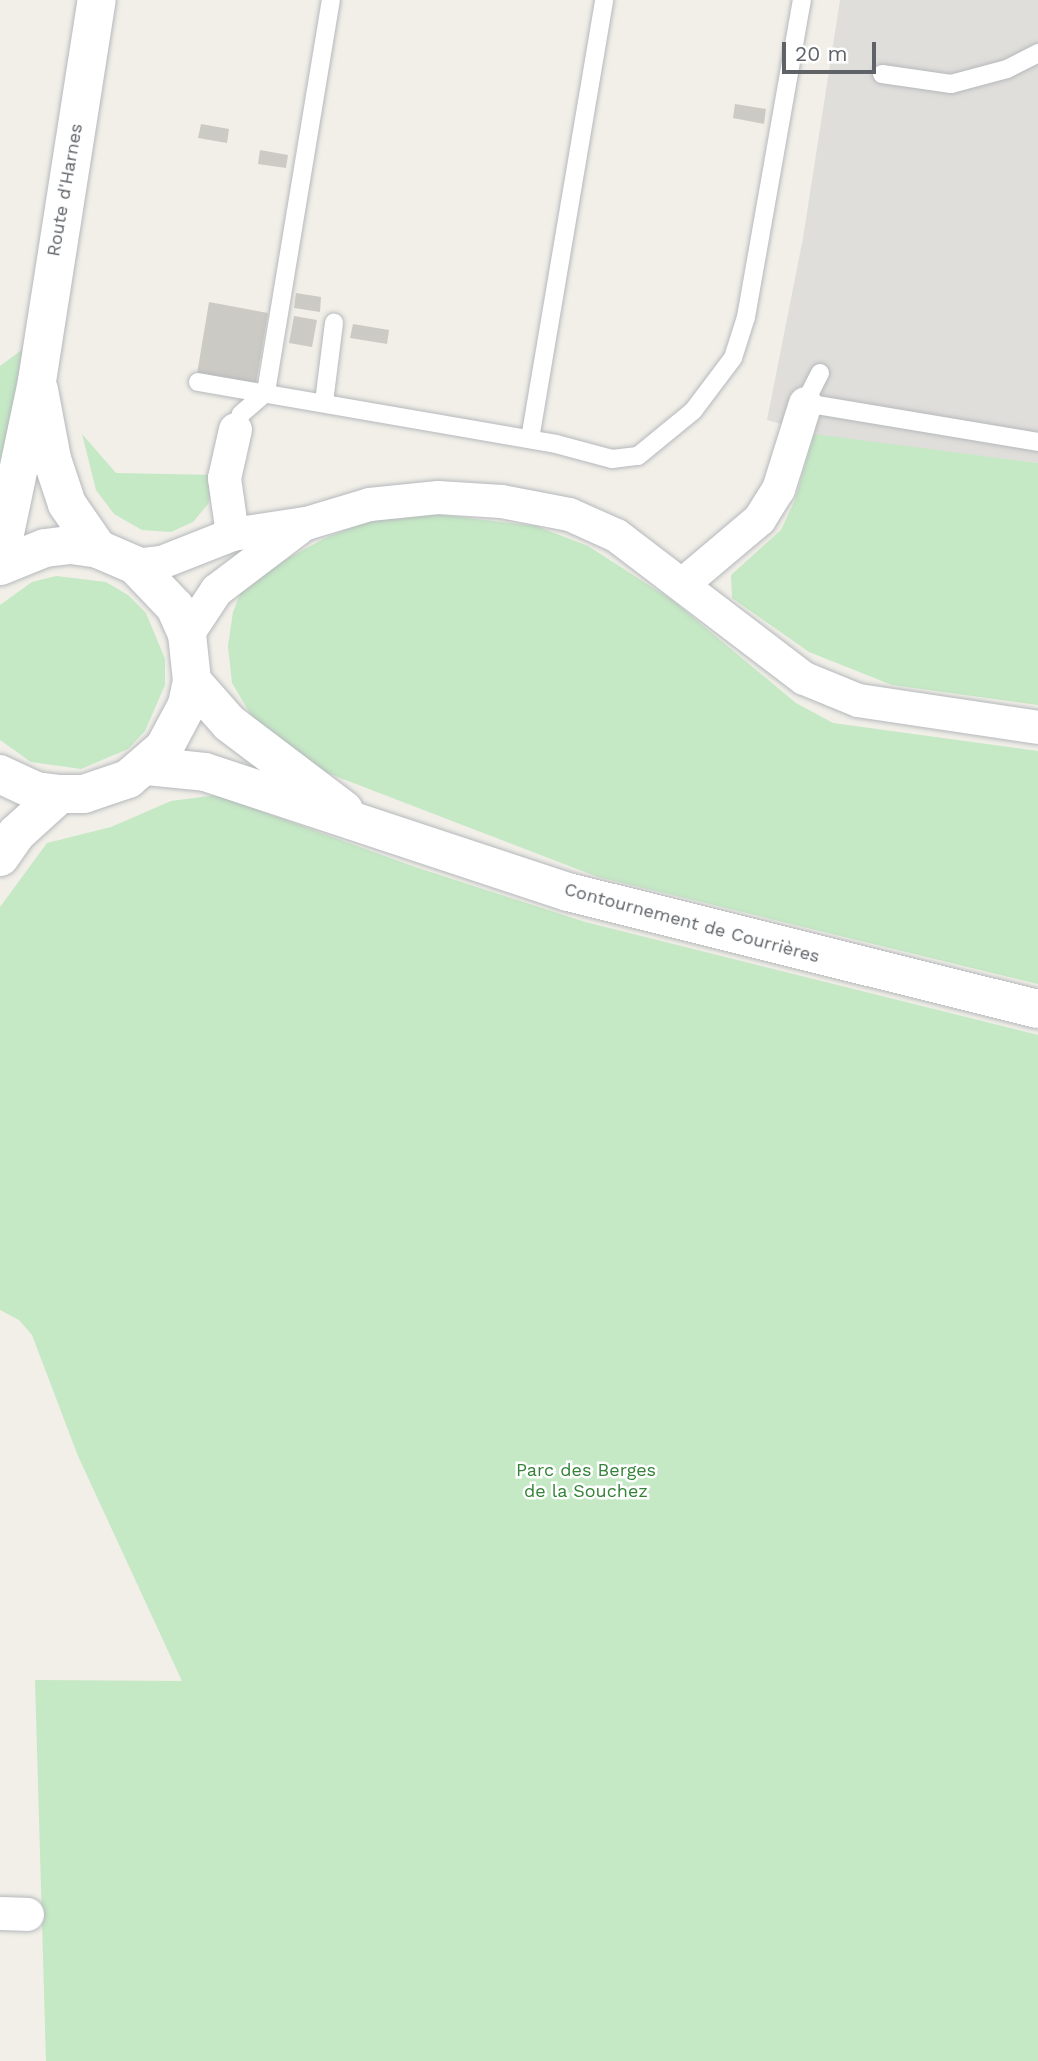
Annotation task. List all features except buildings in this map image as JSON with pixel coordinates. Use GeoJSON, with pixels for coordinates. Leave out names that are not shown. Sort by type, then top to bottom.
{"type":"FeatureCollection","features":[{"type":"Feature","properties":{"kind":"main road","name":"Route d'Harnes"},"geometry":{"type":"LineString","coordinates":[[0,557],[37,381],[97,0]]}},
{"type":"Feature","properties":{"kind":"main road","name":"Route d'Harnes"},"geometry":{"type":"LineString","coordinates":[[37,381],[52,459],[67,504],[98,549]]}},
{"type":"Feature","properties":{"kind":"main road"},"geometry":{"type":"LineString","coordinates":[[0,566],[45,548],[98,549],[135,565],[163,591],[187,634],[192,681],[178,728],[147,766],[106,788],[60,794],[36,791],[0,774]]}},
{"type":"Feature","properties":{"kind":"main road","name":"Contournement de Courrières"},"geometry":{"type":"LineString","coordinates":[[192,681],[229,723],[352,818]]}},
{"type":"Feature","properties":{"kind":"main road","name":"Contournement de Courrières"},"geometry":{"type":"LineString","coordinates":[[147,766],[205,772],[301,806],[352,818],[568,892],[1038,1009]]}},
{"type":"Feature","properties":{"kind":"main road"},"geometry":{"type":"LineString","coordinates":[[0,857],[18,833],[60,794]]}},
{"type":"Feature","properties":{"kind":"street"},"geometry":{"type":"LineString","coordinates":[[682,584],[758,519],[778,489],[805,403]]}},
{"type":"Feature","properties":{"kind":"street"},"geometry":{"type":"LineString","coordinates":[[232,534],[224,478],[235,429]]}},
{"type":"Feature","properties":{"kind":"street"},"geometry":{"type":"LineString","coordinates":[[135,565],[161,562],[232,534],[306,523],[369,505],[438,497],[501,501],[569,514],[617,535],[804,678],[858,700],[1038,727]]}},
{"type":"Feature","properties":{"kind":"street"},"geometry":{"type":"LineString","coordinates":[[187,634],[216,590],[254,558],[306,523]]}},
{"type":"Feature","properties":{"kind":"lane"},"geometry":{"type":"LineString","coordinates":[[235,429],[242,414],[266,392],[331,0]]}},
{"type":"Feature","properties":{"kind":"lane"},"geometry":{"type":"LineString","coordinates":[[530,439],[604,0]]}},
{"type":"Feature","properties":{"kind":"lane"},"geometry":{"type":"LineString","coordinates":[[198,382],[530,439],[612,459],[638,456],[693,411],[716,385],[733,358],[746,317],[802,0]]}},
{"type":"Feature","properties":{"kind":"lane"},"geometry":{"type":"LineString","coordinates":[[882,74],[951,83],[1007,69],[1038,53]]}},
{"type":"Feature","properties":{"kind":"lane"},"geometry":{"type":"LineString","coordinates":[[324,402],[334,323]]}},
{"type":"Feature","properties":{"kind":"lane"},"geometry":{"type":"LineString","coordinates":[[820,373],[805,403],[1038,442]]}},
{"type":"Feature","properties":{"kind":"shaded area"},"geometry":{"type":"Polygon","coordinates":[[[840,0],[1038,0],[1038,463],[825,437],[767,420],[803,238],[840,0]]]}},
{"type":"Feature","properties":{"kind":"green space"},"geometry":{"type":"Polygon","coordinates":[[[23,349],[0,485],[0,366],[23,349]]]}},
{"type":"Feature","properties":{"kind":"green space"},"geometry":{"type":"Polygon","coordinates":[[[82,434],[116,473],[217,475],[208,504],[193,522],[171,532],[142,530],[114,514],[96,490],[82,434]]]}},
{"type":"Feature","properties":{"kind":"green space"},"geometry":{"type":"Polygon","coordinates":[[[814,434],[1038,463],[1038,705],[892,685],[809,652],[732,598],[731,575],[781,530],[795,500],[814,434]]]}},
{"type":"Feature","properties":{"kind":"green space"},"geometry":{"type":"Polygon","coordinates":[[[426,513],[536,526],[588,546],[672,600],[796,703],[833,723],[1038,751],[1038,984],[598,877],[317,769],[260,730],[232,683],[228,646],[233,612],[245,582],[325,538],[375,519],[426,513]]]}},
{"type":"Feature","properties":{"kind":"green space"},"geometry":{"type":"Polygon","coordinates":[[[56,576],[106,582],[128,595],[146,613],[165,659],[165,685],[145,731],[128,749],[81,769],[31,762],[0,740],[0,605],[32,582],[56,576]]]}},
{"type":"Feature","properties":{"kind":"green space","name":"Parc des Berges de la Souchez"},"geometry":{"type":"Polygon","coordinates":[[[217,795],[415,867],[585,922],[1038,1035],[1038,2061],[46,2061],[35,1680],[182,1681],[78,1456],[32,1335],[19,1320],[0,1310],[0,907],[47,843],[111,827],[171,801],[217,795]]]}}]}
